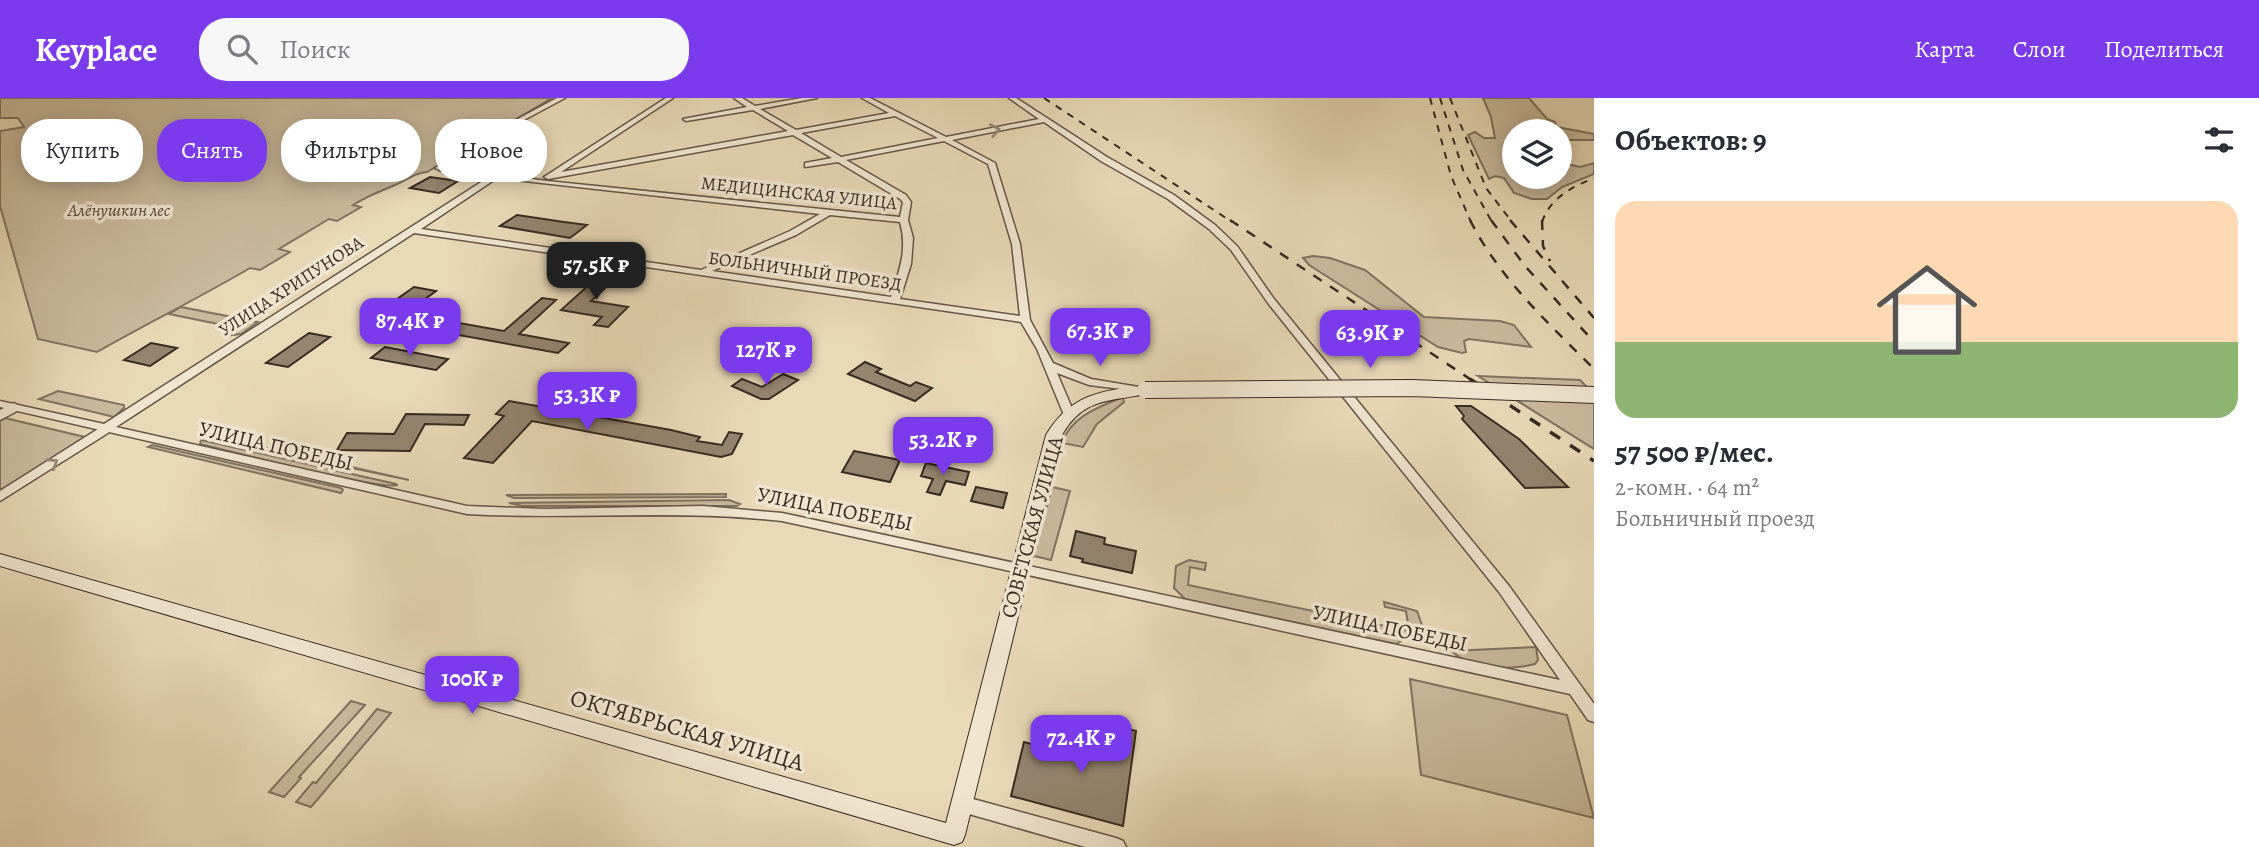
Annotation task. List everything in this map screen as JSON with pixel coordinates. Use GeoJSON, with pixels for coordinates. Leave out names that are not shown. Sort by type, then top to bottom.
{"type":"FeatureCollection","features":[{"type":"Feature","properties":{"kind":"main road","name":"СОВЕТСКАЯ УЛИЦА"},"geometry":{"type":"LineString","coordinates":[[953,841],[1054,435],[1068,413],[1095,398],[1119,392],[1145,390],[1412,388],[1594,395]]}},
{"type":"Feature","properties":{"kind":"main road","name":"ОКТЯБРЬСКАЯ УЛИЦА"},"geometry":{"type":"LineString","coordinates":[[0,560],[953,841]]}},
{"type":"Feature","properties":{"kind":"street"},"geometry":{"type":"LineString","coordinates":[[522,119],[562,98]]}},
{"type":"Feature","properties":{"kind":"street"},"geometry":{"type":"LineString","coordinates":[[547,178],[670,98]]}},
{"type":"Feature","properties":{"kind":"street"},"geometry":{"type":"LineString","coordinates":[[737,98],[903,197],[908,208],[904,220],[909,238],[908,251],[895,300]]}},
{"type":"Feature","properties":{"kind":"street"},"geometry":{"type":"LineString","coordinates":[[686,119],[814,98]]}},
{"type":"Feature","properties":{"kind":"street","name":"СОВЕТСКАЯ УЛИЦА"},"geometry":{"type":"LineString","coordinates":[[865,98],[991,163],[1016,244],[1025,320],[1068,413]]}},
{"type":"Feature","properties":{"kind":"street"},"geometry":{"type":"LineString","coordinates":[[1012,98],[1171,197],[1212,227],[1234,248],[1325,369],[1504,589],[1594,716]]}},
{"type":"Feature","properties":{"kind":"street"},"geometry":{"type":"LineString","coordinates":[[547,179],[896,114]]}},
{"type":"Feature","properties":{"kind":"street"},"geometry":{"type":"LineString","coordinates":[[808,165],[1045,120]]}},
{"type":"Feature","properties":{"kind":"street","name":"МЕДИЦИНСКАЯ УЛИЦА"},"geometry":{"type":"LineString","coordinates":[[547,180],[904,220]]}},
{"type":"Feature","properties":{"kind":"street","name":"УЛИЦА ХРИПУНОВА"},"geometry":{"type":"LineString","coordinates":[[106,428],[487,182]]}},
{"type":"Feature","properties":{"kind":"street"},"geometry":{"type":"LineString","coordinates":[[703,272],[793,233],[827,213]]}},
{"type":"Feature","properties":{"kind":"street","name":"БОЛЬНИЧНЫЙ ПРОЕЗД"},"geometry":{"type":"LineString","coordinates":[[413,230],[1025,320]]}},
{"type":"Feature","properties":{"kind":"street"},"geometry":{"type":"LineString","coordinates":[[1048,365],[1089,382],[1145,390]]}},
{"type":"Feature","properties":{"kind":"street","name":"УЛИЦА ПОБЕДЫ"},"geometry":{"type":"LineString","coordinates":[[0,404],[467,510],[521,513],[744,512],[782,517],[1575,689]]}},
{"type":"Feature","properties":{"kind":"street"},"geometry":{"type":"LineString","coordinates":[[0,416],[14,407]]}},
{"type":"Feature","properties":{"kind":"street"},"geometry":{"type":"LineString","coordinates":[[0,498],[106,428]]}},
{"type":"Feature","properties":{"kind":"street"},"geometry":{"type":"LineString","coordinates":[[962,804],[1116,847]]}},
{"type":"Feature","properties":{"kind":"green space","name":"Алёнушкин лес"},"geometry":{"type":"Polygon","coordinates":[[[0,98],[552,98],[517,119],[435,119],[435,167],[421,173],[421,119],[281,119],[281,182],[401,182],[353,205],[361,207],[337,221],[329,219],[279,249],[290,252],[260,270],[250,268],[97,352],[38,339],[0,206],[0,131],[21,128],[21,182],[143,182],[143,119],[21,119],[21,122],[18,118],[0,118],[0,98]]]}},
{"type":"Feature","properties":{"kind":"green space"},"geometry":{"type":"Polygon","coordinates":[[[1483,98],[1529,98],[1547,119],[1502,119],[1502,178],[1495,176],[1489,179],[1468,135],[1475,132],[1484,138],[1495,138],[1491,117],[1483,98]]]}},
{"type":"Feature","properties":{"kind":"green space"},"geometry":{"type":"Polygon","coordinates":[[[1572,130],[1594,134],[1594,140],[1572,140],[1572,130]]]}},
{"type":"Feature","properties":{"kind":"green space"},"geometry":{"type":"Polygon","coordinates":[[[1594,163],[1594,174],[1572,183],[1572,165],[1580,167],[1594,163]]]}},
{"type":"Feature","properties":{"kind":"green space"},"geometry":{"type":"Polygon","coordinates":[[[1511,189],[1560,189],[1547,199],[1532,199],[1514,193],[1511,189]]]}},
{"type":"Feature","properties":{"kind":"green space"},"geometry":{"type":"Polygon","coordinates":[[[1303,258],[1330,258],[1365,270],[1424,317],[1500,321],[1514,325],[1531,347],[1469,339],[1464,341],[1466,352],[1438,347],[1309,265],[1303,258]]]}},
{"type":"Feature","properties":{"kind":"green space"},"geometry":{"type":"Polygon","coordinates":[[[181,307],[258,322],[241,334],[225,336],[224,333],[233,327],[169,314],[181,307]]]}},
{"type":"Feature","properties":{"kind":"green space"},"geometry":{"type":"Polygon","coordinates":[[[1478,376],[1580,380],[1594,394],[1594,449],[1478,376]]]}},
{"type":"Feature","properties":{"kind":"green space"},"geometry":{"type":"Polygon","coordinates":[[[58,391],[124,405],[124,408],[114,417],[39,399],[58,391]]]}},
{"type":"Feature","properties":{"kind":"green space"},"geometry":{"type":"Polygon","coordinates":[[[1123,397],[1124,402],[1097,424],[1083,447],[1062,443],[1079,419],[1123,397]]]}},
{"type":"Feature","properties":{"kind":"green space"},"geometry":{"type":"Polygon","coordinates":[[[5,418],[85,437],[0,492],[0,421],[5,418]]]}},
{"type":"Feature","properties":{"kind":"green space"},"geometry":{"type":"Polygon","coordinates":[[[209,435],[409,480],[214,439],[209,435]]]}},
{"type":"Feature","properties":{"kind":"green space"},"geometry":{"type":"Polygon","coordinates":[[[201,440],[397,485],[364,482],[303,469],[200,444],[201,440]]]}},
{"type":"Feature","properties":{"kind":"green space"},"geometry":{"type":"Polygon","coordinates":[[[152,445],[343,490],[341,493],[148,447],[152,445]]]}},
{"type":"Feature","properties":{"kind":"green space"},"geometry":{"type":"Polygon","coordinates":[[[1052,487],[1070,491],[1051,560],[1034,556],[1052,487]]]}},
{"type":"Feature","properties":{"kind":"green space"},"geometry":{"type":"Polygon","coordinates":[[[726,494],[726,497],[514,498],[506,495],[726,494]]]}},
{"type":"Feature","properties":{"kind":"green space"},"geometry":{"type":"Polygon","coordinates":[[[729,500],[740,504],[522,506],[509,503],[729,500]]]}},
{"type":"Feature","properties":{"kind":"green space"},"geometry":{"type":"Polygon","coordinates":[[[1189,560],[1206,563],[1205,570],[1190,567],[1188,585],[1409,631],[1406,611],[1385,607],[1384,602],[1417,611],[1423,628],[1396,644],[1185,599],[1174,588],[1176,566],[1189,560]]]}},
{"type":"Feature","properties":{"kind":"green space"},"geometry":{"type":"Polygon","coordinates":[[[1536,647],[1538,660],[1535,664],[1515,667],[1480,665],[1469,662],[1452,651],[1536,647]]]}},
{"type":"Feature","properties":{"kind":"green space"},"geometry":{"type":"Polygon","coordinates":[[[1410,679],[1567,715],[1594,818],[1421,775],[1410,679]]]}},
{"type":"Feature","properties":{"kind":"green space"},"geometry":{"type":"Polygon","coordinates":[[[351,701],[365,705],[284,797],[269,792],[351,701]]]}},
{"type":"Feature","properties":{"kind":"green space"},"geometry":{"type":"Polygon","coordinates":[[[377,709],[391,713],[311,807],[296,802],[313,782],[316,783],[377,709]]]}},
{"type":"Feature","properties":{"kind":"building"},"geometry":{"type":"Polygon","coordinates":[[[430,177],[435,178],[435,182],[456,182],[439,193],[410,188],[430,177]]]}},
{"type":"Feature","properties":{"kind":"building"},"geometry":{"type":"Polygon","coordinates":[[[517,215],[587,225],[570,238],[500,226],[517,215]]]}},
{"type":"Feature","properties":{"kind":"building"},"geometry":{"type":"Polygon","coordinates":[[[602,273],[618,276],[591,301],[628,307],[608,327],[594,325],[602,317],[561,310],[602,273]]]}},
{"type":"Feature","properties":{"kind":"building"},"geometry":{"type":"Polygon","coordinates":[[[414,287],[436,291],[396,320],[373,316],[414,287]]]}},
{"type":"Feature","properties":{"kind":"building"},"geometry":{"type":"Polygon","coordinates":[[[542,298],[556,300],[519,334],[569,343],[558,353],[436,331],[448,321],[504,331],[542,298]]]}},
{"type":"Feature","properties":{"kind":"building"},"geometry":{"type":"Polygon","coordinates":[[[309,333],[330,337],[288,367],[266,363],[309,333]]]}},
{"type":"Feature","properties":{"kind":"building"},"geometry":{"type":"Polygon","coordinates":[[[151,343],[177,348],[150,366],[124,360],[151,343]]]}},
{"type":"Feature","properties":{"kind":"building"},"geometry":{"type":"Polygon","coordinates":[[[385,347],[448,359],[436,370],[371,358],[385,347]]]}},
{"type":"Feature","properties":{"kind":"building"},"geometry":{"type":"Polygon","coordinates":[[[865,362],[881,369],[876,372],[910,386],[916,382],[932,388],[915,401],[848,374],[865,362]]]}},
{"type":"Feature","properties":{"kind":"building"},"geometry":{"type":"Polygon","coordinates":[[[783,374],[798,380],[769,399],[761,399],[732,386],[742,379],[762,387],[783,374]]]}},
{"type":"Feature","properties":{"kind":"building"},"geometry":{"type":"Polygon","coordinates":[[[509,401],[671,430],[700,437],[697,441],[722,445],[729,432],[742,434],[732,454],[721,457],[532,421],[493,463],[464,458],[504,416],[496,414],[509,401]]]}},
{"type":"Feature","properties":{"kind":"building"},"geometry":{"type":"Polygon","coordinates":[[[1456,406],[1471,406],[1519,439],[1568,487],[1525,488],[1462,419],[1464,416],[1456,406]]]}},
{"type":"Feature","properties":{"kind":"building"},"geometry":{"type":"Polygon","coordinates":[[[406,414],[469,415],[464,425],[425,424],[410,451],[337,450],[347,433],[394,434],[406,414]]]}},
{"type":"Feature","properties":{"kind":"building"},"geometry":{"type":"Polygon","coordinates":[[[854,451],[900,460],[890,482],[842,472],[854,451]]]}},
{"type":"Feature","properties":{"kind":"building"},"geometry":{"type":"Polygon","coordinates":[[[926,463],[969,472],[965,485],[946,481],[940,495],[927,492],[933,479],[921,476],[926,463]]]}},
{"type":"Feature","properties":{"kind":"building"},"geometry":{"type":"Polygon","coordinates":[[[976,487],[1007,493],[1003,508],[971,501],[976,487]]]}},
{"type":"Feature","properties":{"kind":"building"},"geometry":{"type":"Polygon","coordinates":[[[1076,531],[1105,538],[1104,544],[1136,551],[1132,573],[1082,562],[1083,559],[1070,556],[1076,531]]]}},
{"type":"Feature","properties":{"kind":"building"},"geometry":{"type":"Polygon","coordinates":[[[1093,720],[1136,731],[1123,826],[1011,796],[1024,742],[1086,758],[1093,720]]]}},
{"type":"Feature","properties":{"kind":"railway"},"geometry":{"type":"LineString","coordinates":[[1044,98],[1232,222]]}},
{"type":"Feature","properties":{"kind":"railway"},"geometry":{"type":"LineString","coordinates":[[1430,98],[1451,176],[1471,221]]}},
{"type":"Feature","properties":{"kind":"railway"},"geometry":{"type":"LineString","coordinates":[[1440,98],[1463,170],[1492,222]]}},
{"type":"Feature","properties":{"kind":"railway"},"geometry":{"type":"LineString","coordinates":[[1450,98],[1486,188],[1512,222]]}},
{"type":"Feature","properties":{"kind":"railway"},"geometry":{"type":"LineString","coordinates":[[1542,222],[1556,200],[1594,178]]}},
{"type":"Feature","properties":{"kind":"railway"},"geometry":{"type":"LineString","coordinates":[[1230,220],[1473,381]]}},
{"type":"Feature","properties":{"kind":"railway"},"geometry":{"type":"LineString","coordinates":[[1491,220],[1525,266],[1594,342]]}},
{"type":"Feature","properties":{"kind":"railway"},"geometry":{"type":"LineString","coordinates":[[1510,220],[1594,318]]}},
{"type":"Feature","properties":{"kind":"railway"},"geometry":{"type":"LineString","coordinates":[[1471,221],[1510,281],[1594,369]]}},
{"type":"Feature","properties":{"kind":"railway"},"geometry":{"type":"LineString","coordinates":[[1542,222],[1543,246],[1550,261]]}},
{"type":"Feature","properties":{"kind":"railway"},"geometry":{"type":"LineString","coordinates":[[1470,379],[1594,461]]}}]}
